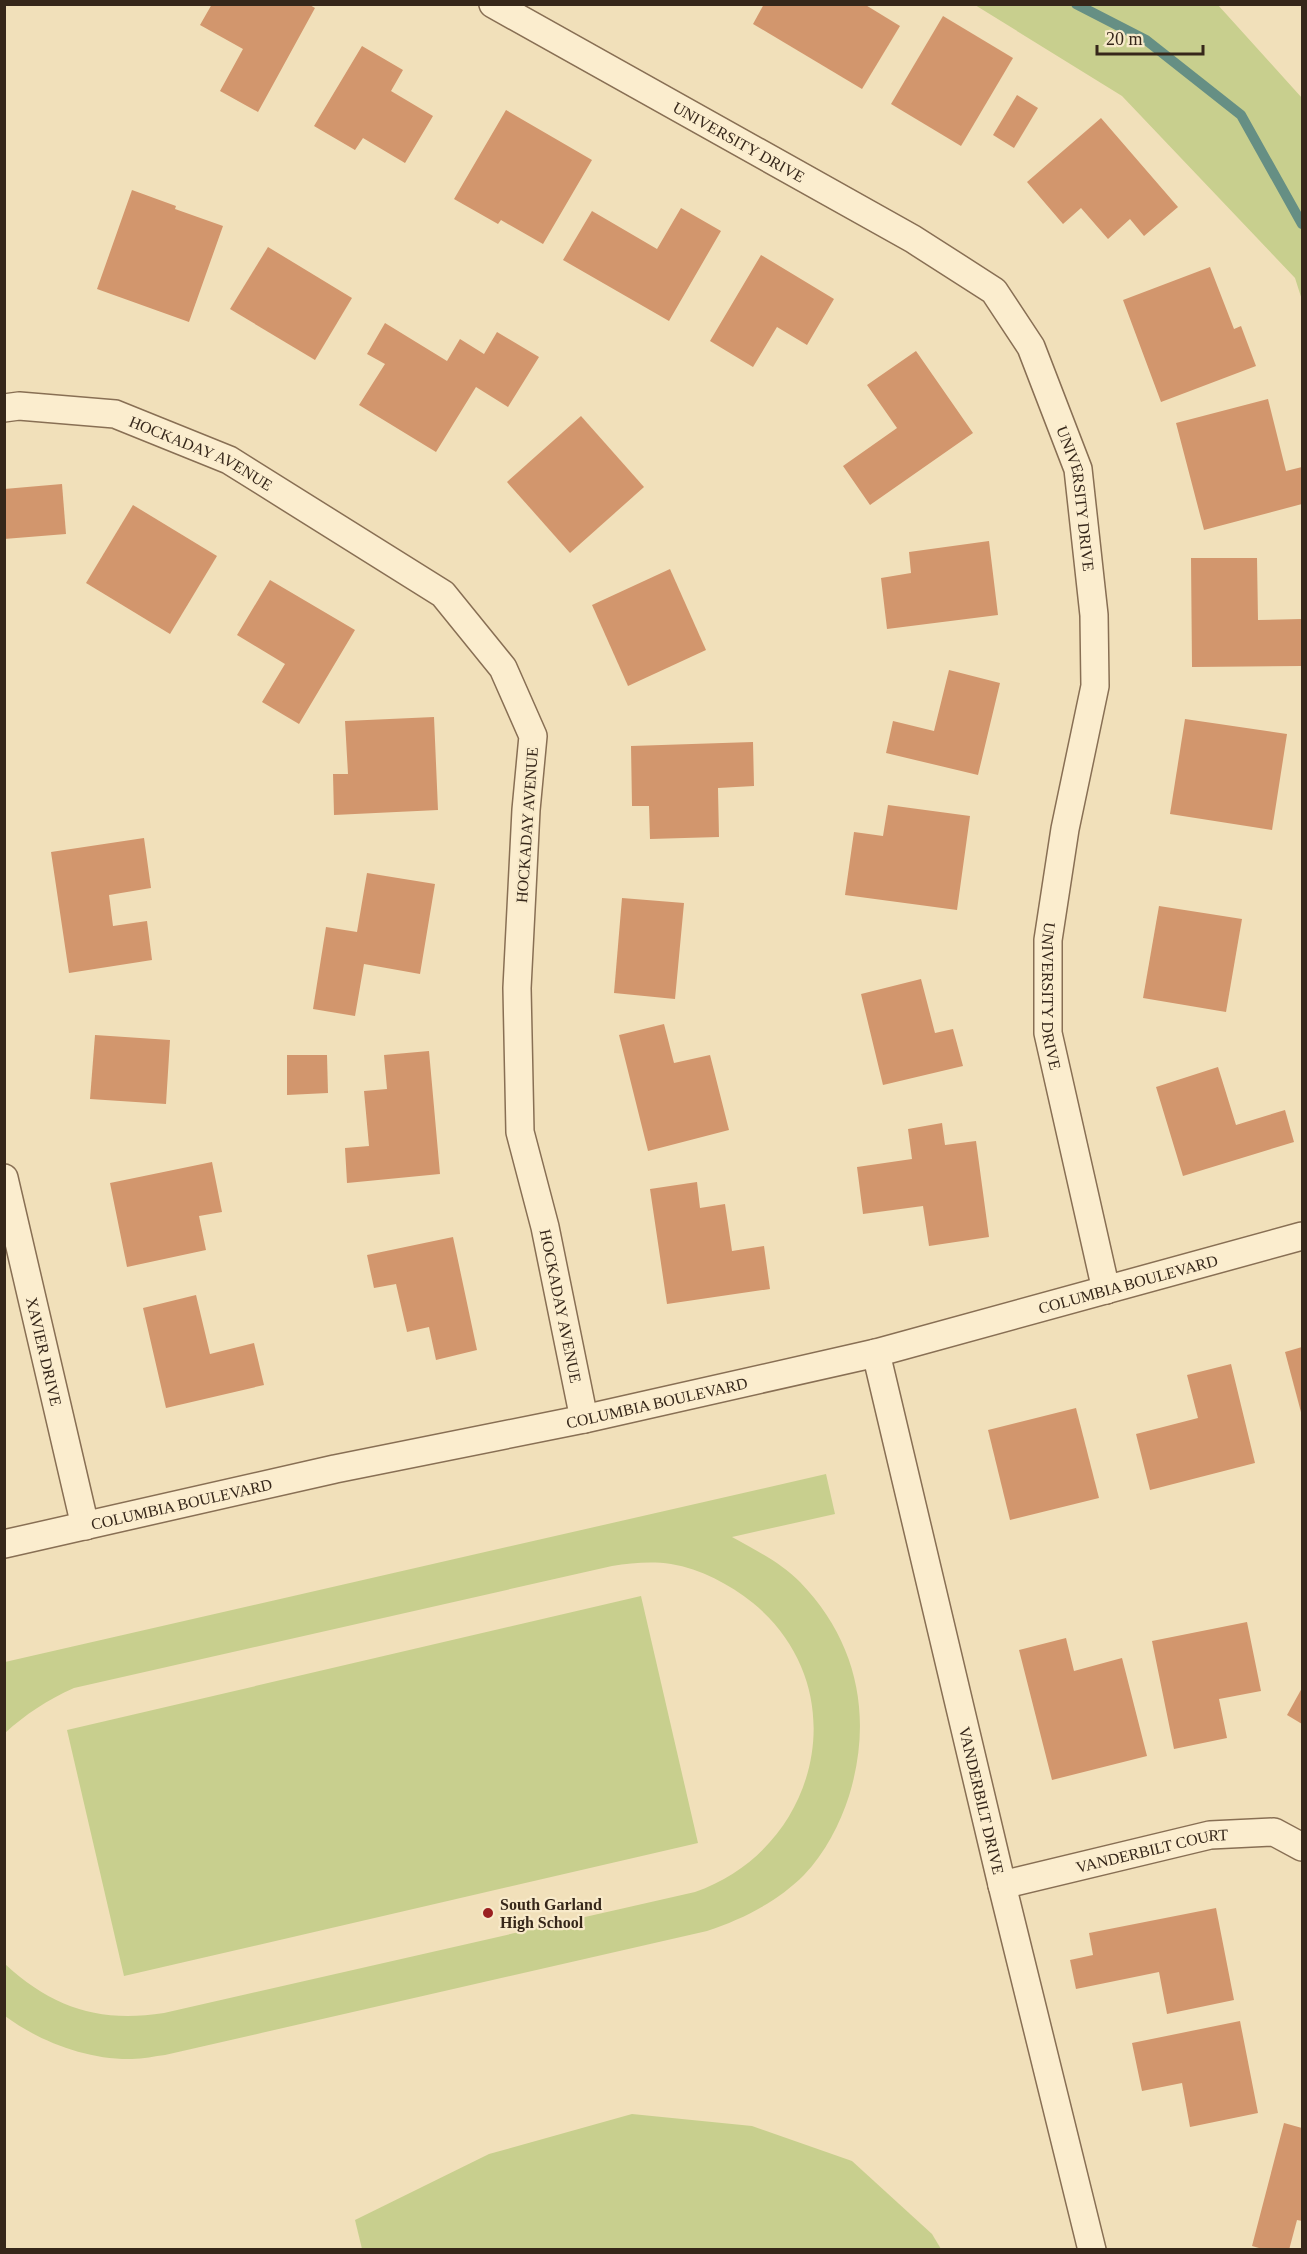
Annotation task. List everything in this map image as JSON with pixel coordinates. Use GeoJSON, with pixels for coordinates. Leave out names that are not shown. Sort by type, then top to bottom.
{"type":"FeatureCollection","features":[{"type":"Feature","properties":{"kind":"street","name":"UNIVERSITY DRIVE"},"geometry":{"type":"LineString","coordinates":[[493,4],[913,239],[994,291],[1031,347],[1078,468],[1094,615],[1095,686],[1065,829],[1048,940],[1048,1033],[1106,1290]]}},
{"type":"Feature","properties":{"kind":"street","name":"HOCKADAY AVENUE"},"geometry":{"type":"LineString","coordinates":[[4,408],[19,406],[115,414],[229,460],[443,594],[503,668],[533,735],[526,810],[517,988],[520,1132],[544,1227],[584,1419]]}},
{"type":"Feature","properties":{"kind":"street","name":"XAVIER DRIVE"},"geometry":{"type":"LineString","coordinates":[[4,1178],[85,1526]]}},
{"type":"Feature","properties":{"kind":"street","name":"COLUMBIA BOULEVARD"},"geometry":{"type":"LineString","coordinates":[[4,1544],[336,1469],[584,1419],[876,1353],[1302,1236]]}},
{"type":"Feature","properties":{"kind":"street","name":"VANDERBILT DRIVE"},"geometry":{"type":"LineString","coordinates":[[876,1353],[1002,1885],[1092,2250]]}},
{"type":"Feature","properties":{"kind":"street","name":"VANDERBILT COURT"},"geometry":{"type":"LineString","coordinates":[[1002,1885],[1210,1835],[1274,1832],[1302,1846]]}},
{"type":"Feature","properties":{"kind":"green space"},"geometry":{"type":"Polygon","coordinates":[[[975,5],[1218,5],[1302,98],[1302,300],[1295,278],[1122,96],[975,5]]]}},
{"type":"Feature","properties":{"kind":"green space"},"geometry":{"type":"Polygon","coordinates":[[[826,1474],[835,1514],[732,1537],[784,1568],[820,1605],[836,1630],[847,1656],[855,1682],[859,1710],[860,1738],[856,1767],[849,1796],[836,1828],[825,1848],[804,1875],[771,1901],[734,1921],[707,1931],[140,2059],[115,2059],[65,2048],[33,2034],[5,2016],[5,1964],[41,1992],[78,2009],[118,2016],[140,2016],[164,2013],[695,1892],[737,1871],[771,1841],[796,1804],[810,1764],[813,1721],[806,1678],[786,1638],[753,1603],[704,1574],[682,1566],[664,1563],[612,1566],[74,1688],[37,1708],[5,1733],[5,1662],[826,1474]]]}},
{"type":"Feature","properties":{"kind":"green space"},"geometry":{"type":"Polygon","coordinates":[[[641,1596],[698,1843],[124,1976],[67,1730],[641,1596]]]}},
{"type":"Feature","properties":{"kind":"green space"},"geometry":{"type":"Polygon","coordinates":[[[632,2114],[752,2126],[852,2161],[932,2234],[941,2249],[362,2249],[355,2220],[489,2154],[632,2114]]]}},
{"type":"Feature","properties":{"kind":"building"},"geometry":{"type":"Polygon","coordinates":[[[212,4],[308,4],[315,8],[258,112],[220,91],[243,49],[200,25],[212,4]]]}},
{"type":"Feature","properties":{"kind":"building"},"geometry":{"type":"Polygon","coordinates":[[[764,4],[864,4],[900,26],[862,89],[753,24],[764,4]]]}},
{"type":"Feature","properties":{"kind":"building"},"geometry":{"type":"Polygon","coordinates":[[[943,16],[1013,58],[961,146],[891,104],[943,16]]]}},
{"type":"Feature","properties":{"kind":"building"},"geometry":{"type":"Polygon","coordinates":[[[362,46],[403,70],[391,91],[433,116],[405,163],[363,138],[355,150],[314,126],[362,46]]]}},
{"type":"Feature","properties":{"kind":"building"},"geometry":{"type":"Polygon","coordinates":[[[1017,95],[1038,108],[1014,148],[993,135],[1017,95]]]}},
{"type":"Feature","properties":{"kind":"building"},"geometry":{"type":"Polygon","coordinates":[[[506,110],[592,160],[543,244],[501,220],[498,224],[454,199],[506,110]]]}},
{"type":"Feature","properties":{"kind":"building"},"geometry":{"type":"Polygon","coordinates":[[[1101,118],[1178,207],[1144,236],[1130,219],[1108,239],[1081,208],[1063,224],[1027,182],[1101,118]]]}},
{"type":"Feature","properties":{"kind":"building"},"geometry":{"type":"Polygon","coordinates":[[[132,190],[176,206],[175,209],[223,226],[189,322],[97,289],[132,190]]]}},
{"type":"Feature","properties":{"kind":"building"},"geometry":{"type":"Polygon","coordinates":[[[681,208],[721,231],[669,321],[563,260],[592,211],[657,249],[681,208]]]}},
{"type":"Feature","properties":{"kind":"building"},"geometry":{"type":"Polygon","coordinates":[[[268,247],[352,298],[315,360],[230,309],[268,247]]]}},
{"type":"Feature","properties":{"kind":"building"},"geometry":{"type":"Polygon","coordinates":[[[761,255],[834,299],[807,345],[777,327],[753,367],[710,341],[761,255]]]}},
{"type":"Feature","properties":{"kind":"building"},"geometry":{"type":"Polygon","coordinates":[[[1210,267],[1234,329],[1241,326],[1256,366],[1161,402],[1123,300],[1210,267]]]}},
{"type":"Feature","properties":{"kind":"building"},"geometry":{"type":"Polygon","coordinates":[[[385,323],[447,361],[460,339],[484,354],[497,332],[539,357],[508,407],[476,387],[436,452],[359,405],[385,364],[367,354],[385,323]]]}},
{"type":"Feature","properties":{"kind":"building"},"geometry":{"type":"Polygon","coordinates":[[[916,351],[973,433],[870,505],[843,466],[897,428],[867,385],[916,351]]]}},
{"type":"Feature","properties":{"kind":"building"},"geometry":{"type":"Polygon","coordinates":[[[1268,399],[1286,471],[1302,467],[1302,504],[1204,530],[1176,423],[1268,399]]]}},
{"type":"Feature","properties":{"kind":"building"},"geometry":{"type":"Polygon","coordinates":[[[581,416],[644,487],[570,553],[507,482],[581,416]]]}},
{"type":"Feature","properties":{"kind":"building"},"geometry":{"type":"Polygon","coordinates":[[[62,484],[66,534],[4,539],[4,489],[62,484]]]}},
{"type":"Feature","properties":{"kind":"building"},"geometry":{"type":"Polygon","coordinates":[[[133,505],[217,556],[170,634],[86,583],[133,505]]]}},
{"type":"Feature","properties":{"kind":"building"},"geometry":{"type":"Polygon","coordinates":[[[989,541],[998,615],[887,629],[881,578],[911,573],[909,552],[989,541]]]}},
{"type":"Feature","properties":{"kind":"building"},"geometry":{"type":"Polygon","coordinates":[[[1191,558],[1257,558],[1258,620],[1302,619],[1302,666],[1192,667],[1191,558]]]}},
{"type":"Feature","properties":{"kind":"building"},"geometry":{"type":"Polygon","coordinates":[[[670,569],[706,650],[628,686],[592,605],[670,569]]]}},
{"type":"Feature","properties":{"kind":"building"},"geometry":{"type":"Polygon","coordinates":[[[270,580],[355,630],[299,724],[262,702],[285,664],[237,635],[270,580]]]}},
{"type":"Feature","properties":{"kind":"building"},"geometry":{"type":"Polygon","coordinates":[[[949,670],[1000,683],[978,775],[886,753],[893,721],[934,731],[949,670]]]}},
{"type":"Feature","properties":{"kind":"building"},"geometry":{"type":"Polygon","coordinates":[[[434,717],[438,810],[334,815],[333,774],[348,774],[345,721],[434,717]]]}},
{"type":"Feature","properties":{"kind":"building"},"geometry":{"type":"Polygon","coordinates":[[[1185,719],[1287,734],[1272,830],[1170,814],[1185,719]]]}},
{"type":"Feature","properties":{"kind":"building"},"geometry":{"type":"Polygon","coordinates":[[[753,742],[754,786],[718,788],[719,837],[650,839],[649,806],[632,806],[631,746],[753,742]]]}},
{"type":"Feature","properties":{"kind":"building"},"geometry":{"type":"Polygon","coordinates":[[[888,805],[970,816],[957,910],[845,895],[854,832],[883,836],[888,805]]]}},
{"type":"Feature","properties":{"kind":"building"},"geometry":{"type":"Polygon","coordinates":[[[144,838],[151,888],[109,895],[113,926],[147,921],[152,960],[69,973],[51,852],[144,838]]]}},
{"type":"Feature","properties":{"kind":"building"},"geometry":{"type":"Polygon","coordinates":[[[367,873],[435,884],[420,974],[364,964],[355,1016],[313,1009],[326,927],[357,932],[367,873]]]}},
{"type":"Feature","properties":{"kind":"building"},"geometry":{"type":"Polygon","coordinates":[[[622,898],[684,903],[675,999],[614,993],[622,898]]]}},
{"type":"Feature","properties":{"kind":"building"},"geometry":{"type":"Polygon","coordinates":[[[1159,906],[1242,919],[1226,1012],[1143,998],[1159,906]]]}},
{"type":"Feature","properties":{"kind":"building"},"geometry":{"type":"Polygon","coordinates":[[[921,979],[935,1033],[953,1029],[963,1066],[883,1085],[861,994],[921,979]]]}},
{"type":"Feature","properties":{"kind":"building"},"geometry":{"type":"Polygon","coordinates":[[[664,1024],[674,1063],[710,1055],[729,1130],[648,1151],[619,1035],[664,1024]]]}},
{"type":"Feature","properties":{"kind":"building"},"geometry":{"type":"Polygon","coordinates":[[[95,1035],[170,1040],[166,1104],[90,1099],[95,1035]]]}},
{"type":"Feature","properties":{"kind":"building"},"geometry":{"type":"Polygon","coordinates":[[[429,1051],[440,1174],[347,1183],[345,1148],[369,1146],[364,1091],[387,1089],[384,1055],[429,1051]]]}},
{"type":"Feature","properties":{"kind":"building"},"geometry":{"type":"Polygon","coordinates":[[[287,1055],[327,1055],[328,1093],[287,1095],[287,1055]]]}},
{"type":"Feature","properties":{"kind":"building"},"geometry":{"type":"Polygon","coordinates":[[[1218,1067],[1236,1125],[1285,1110],[1294,1142],[1183,1176],[1156,1087],[1218,1067]]]}},
{"type":"Feature","properties":{"kind":"building"},"geometry":{"type":"Polygon","coordinates":[[[942,1123],[945,1145],[976,1141],[989,1237],[929,1246],[923,1206],[863,1214],[857,1167],[912,1159],[908,1129],[942,1123]]]}},
{"type":"Feature","properties":{"kind":"building"},"geometry":{"type":"Polygon","coordinates":[[[212,1162],[222,1212],[199,1216],[206,1250],[127,1267],[110,1183],[212,1162]]]}},
{"type":"Feature","properties":{"kind":"building"},"geometry":{"type":"Polygon","coordinates":[[[697,1182],[700,1208],[725,1204],[732,1251],[764,1246],[770,1289],[667,1304],[650,1189],[697,1182]]]}},
{"type":"Feature","properties":{"kind":"building"},"geometry":{"type":"Polygon","coordinates":[[[453,1237],[477,1350],[436,1360],[429,1327],[407,1332],[396,1284],[374,1288],[367,1255],[453,1237]]]}},
{"type":"Feature","properties":{"kind":"building"},"geometry":{"type":"Polygon","coordinates":[[[196,1295],[210,1354],[254,1343],[264,1385],[166,1408],[143,1308],[196,1295]]]}},
{"type":"Feature","properties":{"kind":"building"},"geometry":{"type":"Polygon","coordinates":[[[1302,1347],[1302,1416],[1285,1352],[1302,1347]]]}},
{"type":"Feature","properties":{"kind":"building"},"geometry":{"type":"Polygon","coordinates":[[[1231,1364],[1255,1463],[1150,1490],[1136,1434],[1198,1418],[1187,1375],[1231,1364]]]}},
{"type":"Feature","properties":{"kind":"building"},"geometry":{"type":"Polygon","coordinates":[[[1076,1408],[1099,1498],[1010,1520],[988,1430],[1076,1408]]]}},
{"type":"Feature","properties":{"kind":"building"},"geometry":{"type":"Polygon","coordinates":[[[1247,1622],[1261,1691],[1219,1699],[1227,1738],[1174,1749],[1152,1641],[1247,1622]]]}},
{"type":"Feature","properties":{"kind":"building"},"geometry":{"type":"Polygon","coordinates":[[[1066,1638],[1074,1671],[1122,1658],[1147,1756],[1052,1780],[1019,1650],[1066,1638]]]}},
{"type":"Feature","properties":{"kind":"building"},"geometry":{"type":"Polygon","coordinates":[[[1302,1688],[1302,1724],[1287,1715],[1302,1688]]]}},
{"type":"Feature","properties":{"kind":"building"},"geometry":{"type":"Polygon","coordinates":[[[1216,1908],[1234,2000],[1167,2014],[1159,1972],[1076,1989],[1070,1960],[1093,1955],[1089,1933],[1216,1908]]]}},
{"type":"Feature","properties":{"kind":"building"},"geometry":{"type":"Polygon","coordinates":[[[1240,2021],[1258,2113],[1190,2127],[1182,2083],[1142,2091],[1132,2043],[1240,2021]]]}},
{"type":"Feature","properties":{"kind":"building"},"geometry":{"type":"Polygon","coordinates":[[[1284,2123],[1302,2128],[1302,2221],[1297,2220],[1289,2250],[1266,2250],[1252,2246],[1284,2123]]]}},
{"type":"Feature","properties":{"kind":"waterway"},"geometry":{"type":"LineString","coordinates":[[1076,4],[1146,40],[1241,115],[1302,224]]}},
{"type":"Feature","properties":{"kind":"place","name":"South Garland High School"},"geometry":{"type":"Point","coordinates":[488,1913]}}]}
